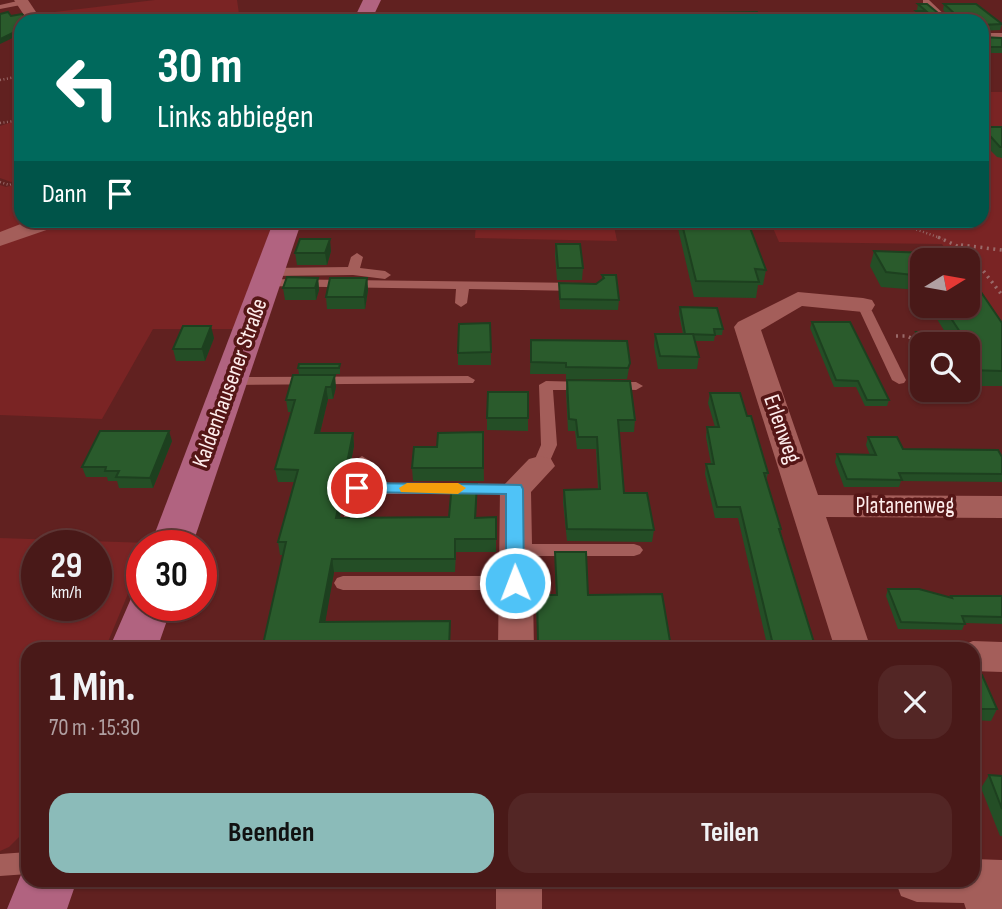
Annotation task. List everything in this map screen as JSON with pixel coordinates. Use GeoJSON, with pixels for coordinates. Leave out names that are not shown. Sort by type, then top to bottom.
{"type":"FeatureCollection","features":[{"type":"Feature","properties":{"kind":"main road","name":"Kaldenhausener Straße"},"geometry":{"type":"LineString","coordinates":[[177,530],[285,228]]}},
{"type":"Feature","properties":{"kind":"main road"},"geometry":{"type":"LineString","coordinates":[[136,642],[143,621]]}},
{"type":"Feature","properties":{"kind":"main road"},"geometry":{"type":"LineString","coordinates":[[37,909],[45,887]]}},
{"type":"Feature","properties":{"kind":"street"},"geometry":{"type":"LineString","coordinates":[[0,239],[31,228]]}},
{"type":"Feature","properties":{"kind":"street","name":"Erlenweg"},"geometry":{"type":"LineString","coordinates":[[851,642],[747,327],[798,299],[863,305]]}},
{"type":"Feature","properties":{"kind":"street"},"geometry":{"type":"LineString","coordinates":[[516,642],[515,489],[540,466]]}},
{"type":"Feature","properties":{"kind":"street","name":"Platanenweg"},"geometry":{"type":"LineString","coordinates":[[807,506],[1002,507]]}},
{"type":"Feature","properties":{"kind":"street"},"geometry":{"type":"LineString","coordinates":[[980,656],[1002,656]]}},
{"type":"Feature","properties":{"kind":"street"},"geometry":{"type":"LineString","coordinates":[[519,887],[519,909]]}},
{"type":"Feature","properties":{"kind":"street"},"geometry":{"type":"LineString","coordinates":[[969,887],[990,891]]}},
{"type":"Feature","properties":{"kind":"lane"},"geometry":{"type":"LineString","coordinates":[[0,7],[22,1]]}},
{"type":"Feature","properties":{"kind":"lane"},"geometry":{"type":"LineString","coordinates":[[926,2],[939,14]]}},
{"type":"Feature","properties":{"kind":"lane"},"geometry":{"type":"LineString","coordinates":[[353,271],[357,257]]}},
{"type":"Feature","properties":{"kind":"lane"},"geometry":{"type":"LineString","coordinates":[[268,278],[353,271],[369,275],[532,276],[595,287]]}},
{"type":"Feature","properties":{"kind":"lane"},"geometry":{"type":"LineString","coordinates":[[268,278],[463,285],[569,283]]}},
{"type":"Feature","properties":{"kind":"lane"},"geometry":{"type":"LineString","coordinates":[[569,283],[574,304]]}},
{"type":"Feature","properties":{"kind":"lane"},"geometry":{"type":"LineString","coordinates":[[461,303],[463,285]]}},
{"type":"Feature","properties":{"kind":"lane"},"geometry":{"type":"LineString","coordinates":[[863,305],[899,380]]}},
{"type":"Feature","properties":{"kind":"lane"},"geometry":{"type":"LineString","coordinates":[[230,381],[468,380]]}},
{"type":"Feature","properties":{"kind":"lane"},"geometry":{"type":"LineString","coordinates":[[540,466],[549,445],[546,385],[636,386]]}},
{"type":"Feature","properties":{"kind":"lane"},"geometry":{"type":"LineString","coordinates":[[352,517],[362,461]]}},
{"type":"Feature","properties":{"kind":"lane"},"geometry":{"type":"LineString","coordinates":[[357,488],[515,489]]}},
{"type":"Feature","properties":{"kind":"lane"},"geometry":{"type":"LineString","coordinates":[[515,550],[634,550]]}},
{"type":"Feature","properties":{"kind":"lane"},"geometry":{"type":"LineString","coordinates":[[343,583],[515,583]]}},
{"type":"Feature","properties":{"kind":"lane"},"geometry":{"type":"LineString","coordinates":[[0,865],[21,864]]}},
{"type":"Feature","properties":{"kind":"path"},"geometry":{"type":"LineString","coordinates":[[913,228],[958,244],[1002,250]]}},
{"type":"Feature","properties":{"kind":"path"},"geometry":{"type":"LineString","coordinates":[[958,244],[968,251],[1002,295]]}},
{"type":"Feature","properties":{"kind":"path"},"geometry":{"type":"LineString","coordinates":[[877,335],[910,337]]}},
{"type":"Feature","properties":{"kind":"shaded area"},"geometry":{"type":"Polygon","coordinates":[[[155,0],[237,0],[239,14],[38,14],[155,0]]]}},
{"type":"Feature","properties":{"kind":"shaded area"},"geometry":{"type":"Polygon","coordinates":[[[989,92],[1002,92],[1002,328],[980,297],[980,248],[945,248],[942,244],[779,242],[773,228],[989,228],[989,92]]]}},
{"type":"Feature","properties":{"kind":"shaded area"},"geometry":{"type":"Polygon","coordinates":[[[14,121],[14,181],[11,182],[0,178],[0,126],[14,121]]]}},
{"type":"Feature","properties":{"kind":"shaded area"},"geometry":{"type":"Polygon","coordinates":[[[0,185],[14,185],[14,228],[21,228],[0,235],[0,185]]]}},
{"type":"Feature","properties":{"kind":"shaded area"},"geometry":{"type":"Polygon","coordinates":[[[48,228],[271,228],[233,329],[153,329],[102,419],[0,415],[0,245],[48,228]]]}},
{"type":"Feature","properties":{"kind":"shaded area"},"geometry":{"type":"Polygon","coordinates":[[[476,228],[614,228],[617,241],[475,238],[476,228]]]}},
{"type":"Feature","properties":{"kind":"shaded area"},"geometry":{"type":"Polygon","coordinates":[[[0,538],[21,539],[21,621],[112,621],[112,542],[126,542],[126,598],[108,642],[21,642],[21,835],[9,847],[0,851],[0,538]]]}},
{"type":"Feature","properties":{"kind":"building"},"geometry":{"type":"Polygon","coordinates":[[[918,4],[927,4],[939,14],[920,14],[916,11],[926,11],[918,4]]]}},
{"type":"Feature","properties":{"kind":"building"},"geometry":{"type":"Polygon","coordinates":[[[944,4],[976,4],[989,14],[954,14],[944,4]]]}},
{"type":"Feature","properties":{"kind":"building"},"geometry":{"type":"Polygon","coordinates":[[[8,12],[14,15],[14,32],[0,39],[0,14],[8,12]]]}},
{"type":"Feature","properties":{"kind":"building"},"geometry":{"type":"Polygon","coordinates":[[[757,12],[758,14],[667,14],[757,12]]]}},
{"type":"Feature","properties":{"kind":"building"},"geometry":{"type":"Polygon","coordinates":[[[989,14],[1002,24],[989,25],[989,14]]]}},
{"type":"Feature","properties":{"kind":"building"},"geometry":{"type":"Polygon","coordinates":[[[989,37],[1002,38],[1002,47],[989,47],[989,37]]]}},
{"type":"Feature","properties":{"kind":"building"},"geometry":{"type":"Polygon","coordinates":[[[989,127],[1002,127],[1000,147],[989,135],[989,127]]]}},
{"type":"Feature","properties":{"kind":"building"},"geometry":{"type":"Polygon","coordinates":[[[683,228],[750,228],[766,270],[755,269],[759,282],[696,281],[683,228]]]}},
{"type":"Feature","properties":{"kind":"building"},"geometry":{"type":"Polygon","coordinates":[[[300,239],[330,239],[325,253],[295,253],[300,239]]]}},
{"type":"Feature","properties":{"kind":"building"},"geometry":{"type":"Polygon","coordinates":[[[556,244],[580,244],[583,268],[558,268],[556,244]]]}},
{"type":"Feature","properties":{"kind":"building"},"geometry":{"type":"Polygon","coordinates":[[[874,251],[910,252],[910,275],[886,272],[874,251]]]}},
{"type":"Feature","properties":{"kind":"building"},"geometry":{"type":"Polygon","coordinates":[[[602,275],[616,275],[619,300],[560,299],[559,283],[596,284],[604,278],[602,275]]]}},
{"type":"Feature","properties":{"kind":"building"},"geometry":{"type":"Polygon","coordinates":[[[287,277],[318,278],[315,288],[283,288],[287,277]]]}},
{"type":"Feature","properties":{"kind":"building"},"geometry":{"type":"Polygon","coordinates":[[[330,278],[367,278],[364,297],[326,297],[330,278]]]}},
{"type":"Feature","properties":{"kind":"building"},"geometry":{"type":"Polygon","coordinates":[[[980,291],[1002,323],[1002,371],[980,370],[980,332],[960,332],[951,318],[980,318],[980,291]]]}},
{"type":"Feature","properties":{"kind":"building"},"geometry":{"type":"Polygon","coordinates":[[[680,307],[717,308],[723,329],[714,329],[715,335],[685,334],[680,307]]]}},
{"type":"Feature","properties":{"kind":"building"},"geometry":{"type":"Polygon","coordinates":[[[812,322],[850,322],[889,400],[867,400],[858,381],[836,380],[812,322]]]}},
{"type":"Feature","properties":{"kind":"building"},"geometry":{"type":"Polygon","coordinates":[[[490,323],[491,352],[458,353],[459,324],[490,323]]]}},
{"type":"Feature","properties":{"kind":"building"},"geometry":{"type":"Polygon","coordinates":[[[183,326],[211,326],[202,349],[173,349],[183,326]]]}},
{"type":"Feature","properties":{"kind":"building"},"geometry":{"type":"Polygon","coordinates":[[[655,334],[693,334],[699,357],[660,356],[655,334]]]}},
{"type":"Feature","properties":{"kind":"building"},"geometry":{"type":"Polygon","coordinates":[[[531,340],[627,341],[630,363],[628,368],[566,367],[566,363],[531,362],[531,340]]]}},
{"type":"Feature","properties":{"kind":"building"},"geometry":{"type":"Polygon","coordinates":[[[299,364],[340,364],[339,368],[298,368],[299,364]]]}},
{"type":"Feature","properties":{"kind":"building"},"geometry":{"type":"Polygon","coordinates":[[[293,375],[335,375],[331,387],[326,387],[315,433],[353,433],[336,518],[449,517],[452,484],[477,484],[475,518],[496,517],[496,539],[455,539],[455,559],[332,559],[320,622],[450,621],[449,642],[264,642],[286,542],[278,542],[298,470],[275,469],[295,400],[286,400],[293,375]]]}},
{"type":"Feature","properties":{"kind":"building"},"geometry":{"type":"Polygon","coordinates":[[[567,380],[630,381],[635,420],[618,420],[624,493],[647,493],[654,530],[567,529],[564,490],[600,489],[597,437],[578,437],[576,420],[569,419],[567,380]]]}},
{"type":"Feature","properties":{"kind":"building"},"geometry":{"type":"Polygon","coordinates":[[[488,392],[528,392],[528,418],[487,418],[488,392]]]}},
{"type":"Feature","properties":{"kind":"building"},"geometry":{"type":"Polygon","coordinates":[[[710,393],[740,393],[747,416],[751,416],[768,473],[764,473],[779,529],[814,642],[772,642],[740,507],[717,507],[706,464],[714,464],[707,427],[719,427],[710,393]]]}},
{"type":"Feature","properties":{"kind":"building"},"geometry":{"type":"Polygon","coordinates":[[[100,431],[169,431],[150,478],[116,477],[119,471],[105,471],[106,467],[82,467],[100,431]]]}},
{"type":"Feature","properties":{"kind":"building"},"geometry":{"type":"Polygon","coordinates":[[[483,432],[483,468],[412,468],[414,447],[437,447],[438,433],[483,432]]]}},
{"type":"Feature","properties":{"kind":"building"},"geometry":{"type":"Polygon","coordinates":[[[868,437],[897,437],[903,449],[998,450],[1002,457],[1002,474],[899,473],[902,480],[847,479],[837,454],[876,455],[868,437]]]}},
{"type":"Feature","properties":{"kind":"building"},"geometry":{"type":"Polygon","coordinates":[[[555,552],[586,552],[588,595],[662,594],[670,641],[538,642],[537,595],[557,595],[555,552]]]}},
{"type":"Feature","properties":{"kind":"building"},"geometry":{"type":"Polygon","coordinates":[[[888,589],[919,589],[952,598],[951,596],[1002,596],[1002,617],[962,616],[965,624],[901,622],[888,589]]]}},
{"type":"Feature","properties":{"kind":"building"},"geometry":{"type":"Polygon","coordinates":[[[980,675],[982,675],[997,709],[980,709],[980,675]]]}},
{"type":"Feature","properties":{"kind":"building"},"geometry":{"type":"Polygon","coordinates":[[[989,775],[1002,776],[1002,809],[989,775]]]}},
{"type":"Feature","properties":{"kind":"slow traffic"},"geometry":{"type":"LineString","coordinates":[[407,488],[458,488]]}},
{"type":"Feature","properties":{"kind":"route"},"geometry":{"type":"LineString","coordinates":[[357,488],[515,489],[515,583]]}}]}
